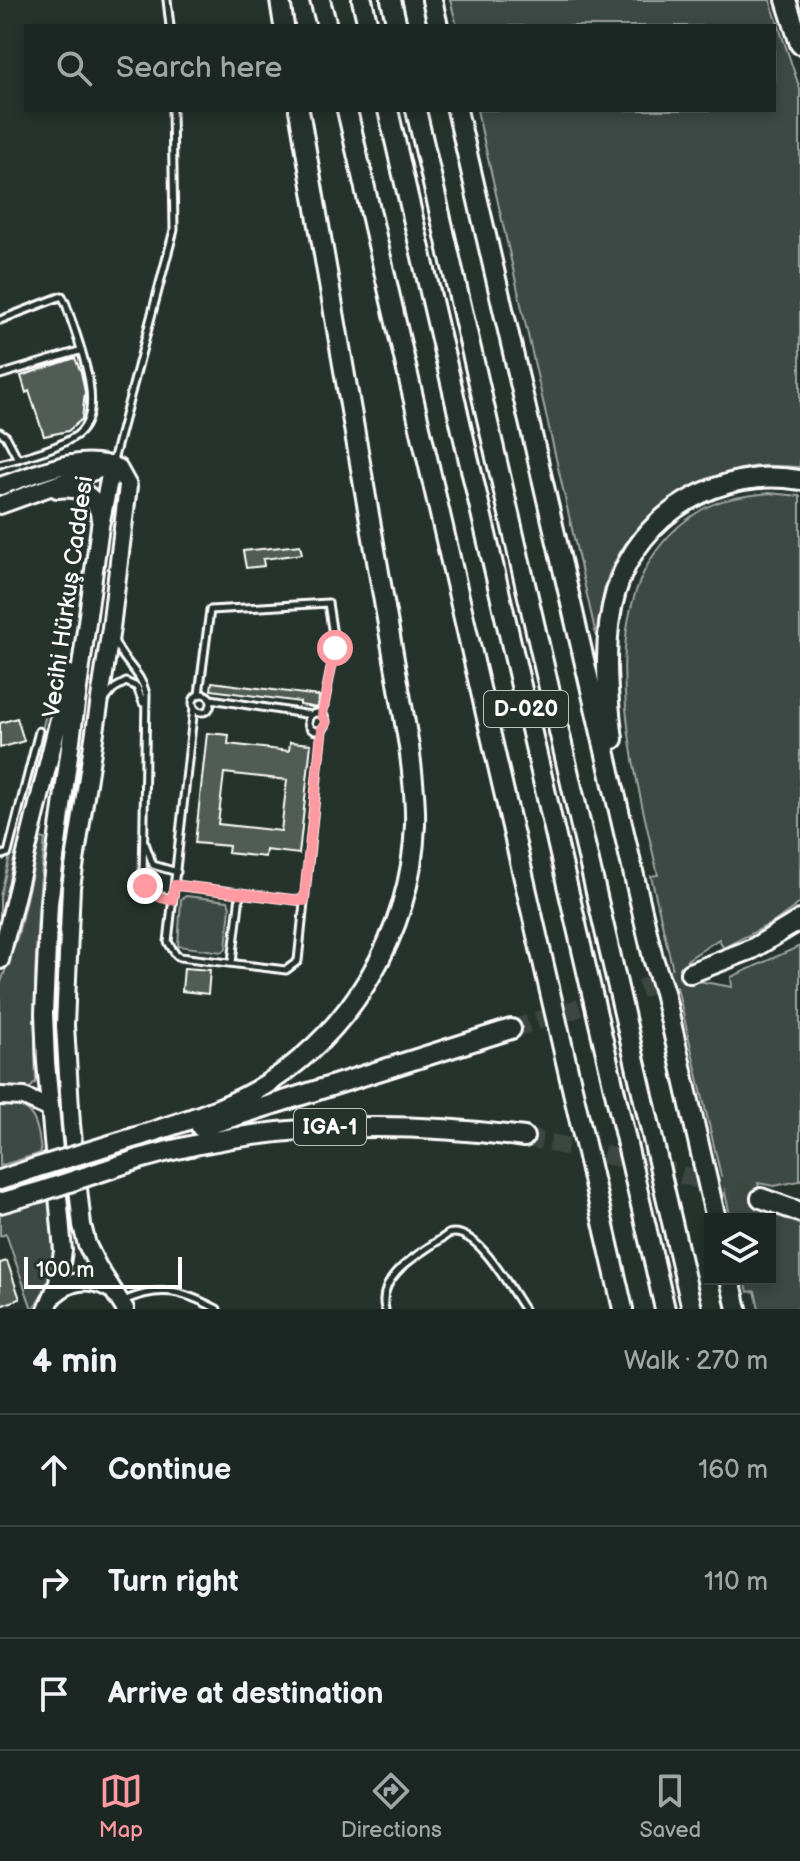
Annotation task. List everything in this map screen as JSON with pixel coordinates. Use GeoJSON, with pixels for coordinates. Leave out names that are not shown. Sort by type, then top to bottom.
{"type":"FeatureCollection","features":[{"type":"Feature","properties":{"kind":"highway"},"geometry":{"type":"LineString","coordinates":[[280,0],[284,24]]}},
{"type":"Feature","properties":{"kind":"highway"},"geometry":{"type":"LineString","coordinates":[[320,0],[326,24]]}},
{"type":"Feature","properties":{"kind":"highway"},"geometry":{"type":"LineString","coordinates":[[362,0],[368,24]]}},
{"type":"Feature","properties":{"kind":"highway"},"geometry":{"type":"LineString","coordinates":[[391,0],[397,24]]}},
{"type":"Feature","properties":{"kind":"highway"},"geometry":{"type":"LineString","coordinates":[[432,0],[438,24]]}},
{"type":"Feature","properties":{"kind":"highway"},"geometry":{"type":"LineString","coordinates":[[786,0],[800,44]]}},
{"type":"Feature","properties":{"kind":"highway"},"geometry":{"type":"LineString","coordinates":[[137,1148],[241,1098],[290,1068],[329,1033],[364,987],[392,935],[413,854],[415,806],[409,746],[299,112]]}},
{"type":"Feature","properties":{"kind":"highway"},"geometry":{"type":"LineString","coordinates":[[347,112],[623,1309]]}},
{"type":"Feature","properties":{"kind":"highway","name":"D-020"},"geometry":{"type":"LineString","coordinates":[[388,112],[665,1309]]}},
{"type":"Feature","properties":{"kind":"highway","name":"D-020"},"geometry":{"type":"LineString","coordinates":[[416,112],[692,1309]]}},
{"type":"Feature","properties":{"kind":"highway"},"geometry":{"type":"LineString","coordinates":[[457,112],[715,1213]]}},
{"type":"Feature","properties":{"kind":"highway"},"geometry":{"type":"LineString","coordinates":[[664,992],[664,971],[615,756],[608,673],[611,613],[616,591],[632,556],[646,536],[681,504],[731,482],[771,477],[800,480]]}},
{"type":"Feature","properties":{"kind":"highway"},"geometry":{"type":"LineString","coordinates":[[690,973],[752,949],[800,920]]}},
{"type":"Feature","properties":{"kind":"highway"},"geometry":{"type":"LineString","coordinates":[[137,1148],[511,1029]]}},
{"type":"Feature","properties":{"kind":"highway","name":"IGA-1"},"geometry":{"type":"LineString","coordinates":[[0,1203],[37,1180],[137,1148],[182,1146],[245,1134],[327,1127],[397,1126],[524,1137]]}},
{"type":"Feature","properties":{"kind":"highway"},"geometry":{"type":"LineString","coordinates":[[0,1180],[37,1180]]}},
{"type":"Feature","properties":{"kind":"highway"},"geometry":{"type":"LineString","coordinates":[[0,1191],[37,1180]]}},
{"type":"Feature","properties":{"kind":"highway"},"geometry":{"type":"LineString","coordinates":[[761,1198],[800,1212]]}},
{"type":"Feature","properties":{"kind":"highway"},"geometry":{"type":"LineString","coordinates":[[731,1285],[737,1309]]}},
{"type":"Feature","properties":{"kind":"main road"},"geometry":{"type":"LineString","coordinates":[[0,486],[83,461],[112,465]]}},
{"type":"Feature","properties":{"kind":"main road"},"geometry":{"type":"LineString","coordinates":[[0,505],[112,465]]}},
{"type":"Feature","properties":{"kind":"main road","name":"Vecihi Hürkuş Caddesi"},"geometry":{"type":"LineString","coordinates":[[47,1307],[58,1283],[63,1251],[48,1108],[44,1013],[49,903],[100,526],[112,465],[118,468],[128,486],[111,628],[71,887],[65,1025],[71,1124],[82,1225],[87,1245],[119,1300]]}},
{"type":"Feature","properties":{"kind":"main road"},"geometry":{"type":"LineString","coordinates":[[40,492],[63,488],[81,490],[94,501],[100,526]]}},
{"type":"Feature","properties":{"kind":"main road"},"geometry":{"type":"LineString","coordinates":[[0,960],[72,667],[86,627]]}},
{"type":"Feature","properties":{"kind":"main road"},"geometry":{"type":"LineString","coordinates":[[0,1096],[24,1097],[48,1108]]}},
{"type":"Feature","properties":{"kind":"main road"},"geometry":{"type":"LineString","coordinates":[[47,1307],[62,1287],[81,1280],[101,1284],[119,1300]]}},
{"type":"Feature","properties":{"kind":"lane"},"geometry":{"type":"LineString","coordinates":[[167,0],[170,24]]}},
{"type":"Feature","properties":{"kind":"lane"},"geometry":{"type":"LineString","coordinates":[[112,465],[174,230],[172,112]]}},
{"type":"Feature","properties":{"kind":"lane"},"geometry":{"type":"LineString","coordinates":[[0,320],[62,296],[92,391],[92,411],[77,434],[66,441],[0,464]]}},
{"type":"Feature","properties":{"kind":"lane"},"geometry":{"type":"LineString","coordinates":[[0,375],[79,351]]}},
{"type":"Feature","properties":{"kind":"lane"},"geometry":{"type":"LineString","coordinates":[[0,432],[6,436],[18,459]]}},
{"type":"Feature","properties":{"kind":"lane"},"geometry":{"type":"LineString","coordinates":[[199,694],[210,610],[328,603],[335,648],[322,715],[326,723],[322,729],[299,956],[293,967],[286,970],[176,955],[168,942],[194,698],[205,694],[211,699],[322,715]]}},
{"type":"Feature","properties":{"kind":"lane"},"geometry":{"type":"LineString","coordinates":[[111,628],[121,655],[142,680],[146,694],[142,853],[145,886],[161,898],[172,900]]}},
{"type":"Feature","properties":{"kind":"lane"},"geometry":{"type":"LineString","coordinates":[[97,711],[115,688],[126,682],[137,687],[145,708]]}},
{"type":"Feature","properties":{"kind":"lane"},"geometry":{"type":"LineString","coordinates":[[194,707],[198,711],[207,711],[211,707],[211,699]]}},
{"type":"Feature","properties":{"kind":"lane"},"geometry":{"type":"LineString","coordinates":[[311,715],[307,720],[310,729],[315,732],[322,729]]}},
{"type":"Feature","properties":{"kind":"lane"},"geometry":{"type":"LineString","coordinates":[[0,856],[8,853],[39,731]]}},
{"type":"Feature","properties":{"kind":"lane"},"geometry":{"type":"LineString","coordinates":[[144,842],[153,865],[177,872]]}},
{"type":"Feature","properties":{"kind":"lane"},"geometry":{"type":"LineString","coordinates":[[175,885],[304,901]]}},
{"type":"Feature","properties":{"kind":"lane"},"geometry":{"type":"LineString","coordinates":[[232,962],[240,895]]}},
{"type":"Feature","properties":{"kind":"lane"},"geometry":{"type":"LineString","coordinates":[[385,1309],[385,1287],[394,1275],[456,1231],[476,1241],[524,1309]]}},
{"type":"Feature","properties":{"kind":"lane"},"geometry":{"type":"LineString","coordinates":[[119,1300],[170,1290],[192,1295],[217,1309]]}},
{"type":"Feature","properties":{"kind":"shaded area"},"geometry":{"type":"Polygon","coordinates":[[[450,0],[770,0],[800,89],[800,467],[757,466],[728,472],[685,490],[666,502],[648,517],[620,553],[609,574],[596,635],[477,112],[776,112],[776,24],[456,24],[450,0]]]}},
{"type":"Feature","properties":{"kind":"shaded area"},"geometry":{"type":"Polygon","coordinates":[[[769,493],[800,496],[800,903],[774,922],[723,948],[719,939],[687,960],[693,980],[732,987],[731,977],[800,946],[800,1181],[774,1186],[758,1183],[763,1205],[800,1225],[800,1309],[759,1309],[755,1291],[748,1292],[746,1285],[776,1285],[776,1213],[730,1213],[651,876],[658,875],[628,729],[624,677],[627,627],[640,581],[664,541],[703,509],[735,498],[769,493]]]}},
{"type":"Feature","properties":{"kind":"shaded area"},"geometry":{"type":"Polygon","coordinates":[[[58,691],[0,935],[0,896],[50,698],[58,691]]]}},
{"type":"Feature","properties":{"kind":"shaded area"},"geometry":{"type":"Polygon","coordinates":[[[40,838],[45,839],[36,960],[36,1082],[30,1088],[0,1086],[0,985],[18,935],[40,838]]]}},
{"type":"Feature","properties":{"kind":"shaded area"},"geometry":{"type":"Polygon","coordinates":[[[186,896],[228,901],[226,949],[222,952],[178,946],[181,899],[186,896]]]}},
{"type":"Feature","properties":{"kind":"shaded area"},"geometry":{"type":"Polygon","coordinates":[[[0,1104],[21,1106],[28,1111],[36,1124],[41,1153],[0,1166],[0,1104]]]}},
{"type":"Feature","properties":{"kind":"shaded area"},"geometry":{"type":"Polygon","coordinates":[[[52,1198],[53,1270],[42,1296],[32,1309],[6,1234],[0,1236],[0,1214],[52,1198]]]}},
{"type":"Feature","properties":{"kind":"building"},"geometry":{"type":"Polygon","coordinates":[[[75,358],[85,392],[82,419],[68,431],[44,436],[21,376],[75,358]]]}},
{"type":"Feature","properties":{"kind":"building"},"geometry":{"type":"Polygon","coordinates":[[[300,545],[302,554],[263,559],[264,566],[246,568],[243,551],[300,545]]]}},
{"type":"Feature","properties":{"kind":"building"},"geometry":{"type":"Polygon","coordinates":[[[212,682],[319,696],[318,708],[300,705],[300,702],[211,690],[212,682]]]}},
{"type":"Feature","properties":{"kind":"building"},"geometry":{"type":"Polygon","coordinates":[[[17,718],[24,741],[0,748],[0,723],[17,718]]]}},
{"type":"Feature","properties":{"kind":"building"},"geometry":{"type":"Polygon","coordinates":[[[207,733],[229,735],[228,744],[289,751],[290,742],[311,744],[299,854],[266,850],[265,857],[228,853],[229,846],[195,843],[207,733]],[[224,773],[218,824],[281,831],[287,780],[224,773]]]}},
{"type":"Feature","properties":{"kind":"building"},"geometry":{"type":"Polygon","coordinates":[[[184,968],[210,970],[208,994],[182,991],[184,968]]]}},
{"type":"Feature","properties":{"kind":"building"},"geometry":{"type":"Polygon","coordinates":[[[7,1261],[20,1299],[0,1306],[0,1263],[7,1261]]]}},
{"type":"Feature","properties":{"kind":"tunnel"},"geometry":{"type":"LineString","coordinates":[[511,1029],[690,973]]}},
{"type":"Feature","properties":{"kind":"tunnel"},"geometry":{"type":"LineString","coordinates":[[524,1137],[638,1162],[761,1198]]}},
{"type":"Feature","properties":{"kind":"route"},"geometry":{"type":"LineString","coordinates":[[145,886],[161,898],[172,900],[175,885],[304,901],[322,729],[326,723],[322,715],[335,648]]}}]}
